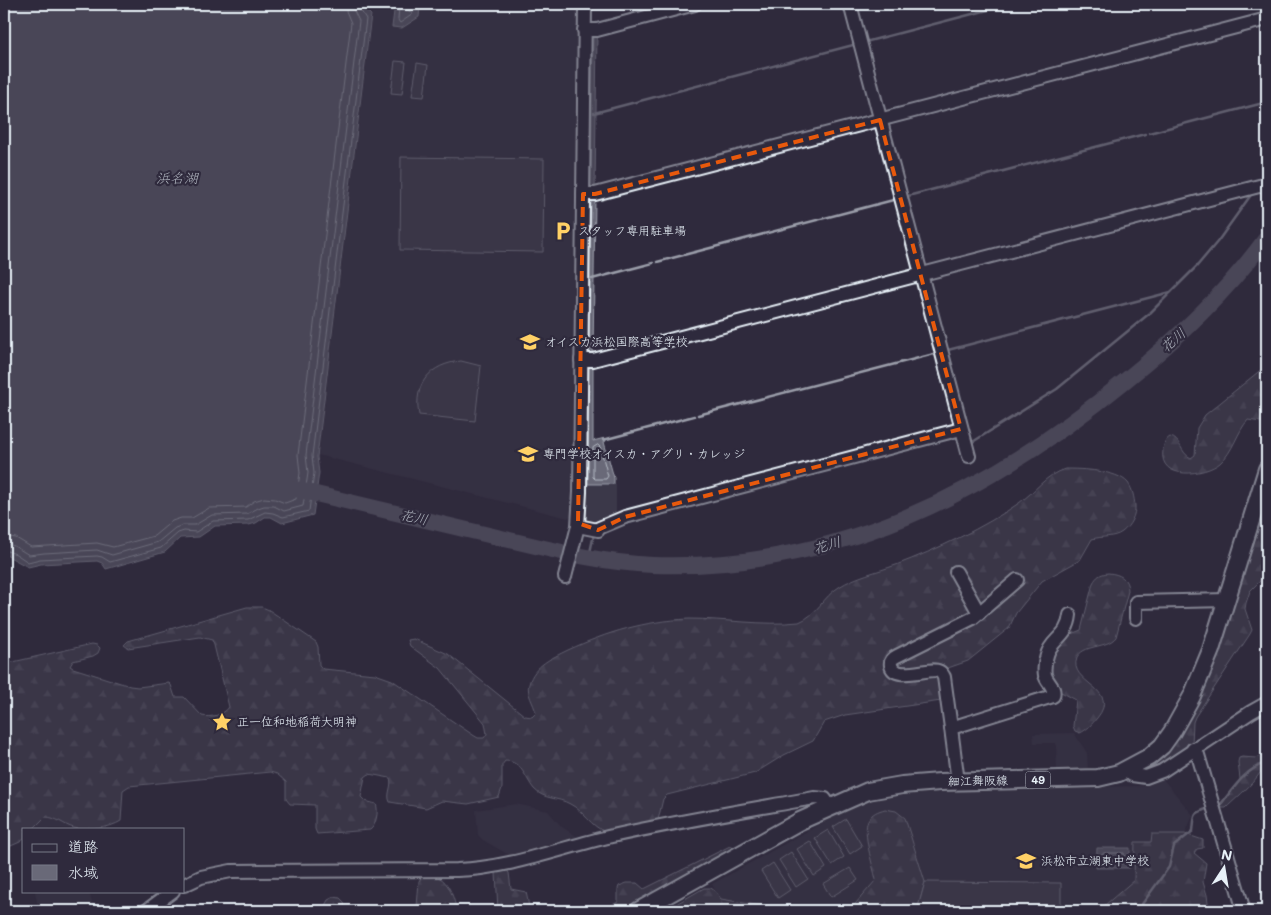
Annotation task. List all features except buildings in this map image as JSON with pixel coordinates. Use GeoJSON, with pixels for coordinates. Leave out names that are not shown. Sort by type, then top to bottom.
{"type":"FeatureCollection","features":[{"type":"Feature","properties":{"kind":"main road","name":"細江舞阪線"},"geometry":{"type":"LineString","coordinates":[[638,911],[783,830],[830,807],[876,789],[921,783],[1098,778],[1129,769],[1156,752],[1168,740],[1205,666],[1228,600],[1267,469]]}},
{"type":"Feature","properties":{"kind":"street"},"geometry":{"type":"LineString","coordinates":[[565,577],[578,528],[585,4]]}},
{"type":"Feature","properties":{"kind":"street"},"geometry":{"type":"LineString","coordinates":[[584,30],[597,30],[694,4]]}},
{"type":"Feature","properties":{"kind":"street"},"geometry":{"type":"LineString","coordinates":[[850,4],[969,456]]}},
{"type":"Feature","properties":{"kind":"street"},"geometry":{"type":"LineString","coordinates":[[583,194],[595,194],[1267,19]]}},
{"type":"Feature","properties":{"kind":"street"},"geometry":{"type":"LineString","coordinates":[[581,360],[593,360],[1263,185],[1267,187]]}},
{"type":"Feature","properties":{"kind":"street"},"geometry":{"type":"LineString","coordinates":[[578,528],[598,530],[625,517],[961,429]]}},
{"type":"Feature","properties":{"kind":"street"},"geometry":{"type":"LineString","coordinates":[[956,572],[979,613]]}},
{"type":"Feature","properties":{"kind":"street"},"geometry":{"type":"LineString","coordinates":[[958,782],[944,677],[938,670],[914,674],[899,672],[894,670],[891,662],[893,658],[954,628],[979,613],[1017,580]]}},
{"type":"Feature","properties":{"kind":"street"},"geometry":{"type":"LineString","coordinates":[[1136,618],[1136,602],[1228,600]]}},
{"type":"Feature","properties":{"kind":"street"},"geometry":{"type":"LineString","coordinates":[[951,728],[1053,696],[1054,689],[1045,674],[1047,656],[1050,648],[1068,627],[1070,615]]}},
{"type":"Feature","properties":{"kind":"street"},"geometry":{"type":"LineString","coordinates":[[1129,769],[1132,775],[1146,777],[1162,771],[1193,749],[1267,703]]}},
{"type":"Feature","properties":{"kind":"street"},"geometry":{"type":"LineString","coordinates":[[1193,749],[1198,755],[1244,911]]}},
{"type":"Feature","properties":{"kind":"street"},"geometry":{"type":"LineString","coordinates":[[185,885],[202,877],[231,871],[457,870],[484,868],[511,864],[622,834],[814,798],[825,799],[830,807]]}},
{"type":"Feature","properties":{"kind":"street"},"geometry":{"type":"LineString","coordinates":[[146,911],[172,892]]}},
{"type":"Feature","properties":{"kind":"highlighted area"},"geometry":{"type":"Polygon","coordinates":[[[880,120],[961,429],[625,517],[598,530],[578,523],[583,194],[595,194],[880,120]]]}},
{"type":"Feature","properties":{"kind":"shaded area"},"geometry":{"type":"Polygon","coordinates":[[[373,4],[577,4],[572,491],[571,516],[568,518],[318,455],[373,4]]]}},
{"type":"Feature","properties":{"kind":"shaded area"},"geometry":{"type":"Polygon","coordinates":[[[584,484],[616,484],[616,515],[593,526],[582,521],[584,484]]]}},
{"type":"Feature","properties":{"kind":"shaded area"},"geometry":{"type":"Polygon","coordinates":[[[1074,733],[1087,753],[1088,771],[1057,772],[1056,743],[1034,743],[1033,734],[1074,733]]]}},
{"type":"Feature","properties":{"kind":"shaded area","name":"浜松市立湖東中学校"},"geometry":{"type":"Polygon","coordinates":[[[1162,778],[1193,815],[1185,834],[1152,834],[1152,842],[1135,880],[1098,911],[917,911],[925,882],[905,818],[896,811],[866,832],[876,880],[849,911],[791,911],[720,899],[712,884],[842,812],[884,796],[940,790],[1144,786],[1162,778]]]}},
{"type":"Feature","properties":{"kind":"shaded area"},"geometry":{"type":"Polygon","coordinates":[[[516,804],[548,811],[562,827],[581,839],[510,859],[509,855],[478,835],[476,810],[516,804]]]}},
{"type":"Feature","properties":{"kind":"shaded area"},"geometry":{"type":"Polygon","coordinates":[[[45,817],[56,819],[71,828],[34,828],[45,817]]]}},
{"type":"Feature","properties":{"kind":"shaded area"},"geometry":{"type":"Polygon","coordinates":[[[35,892],[89,892],[92,903],[99,911],[39,911],[35,892]]]}},
{"type":"Feature","properties":{"kind":"green space"},"geometry":{"type":"Polygon","coordinates":[[[395,61],[406,62],[402,94],[391,93],[395,61]]]}},
{"type":"Feature","properties":{"kind":"green space"},"geometry":{"type":"Polygon","coordinates":[[[417,63],[428,65],[424,97],[412,96],[417,63]]]}},
{"type":"Feature","properties":{"kind":"green space"},"geometry":{"type":"Polygon","coordinates":[[[401,157],[544,159],[543,252],[400,250],[401,157]]]}},
{"type":"Feature","properties":{"kind":"green space"},"geometry":{"type":"Polygon","coordinates":[[[1267,360],[1267,423],[1248,420],[1220,463],[1204,471],[1184,473],[1168,467],[1163,460],[1164,444],[1167,439],[1170,437],[1174,438],[1187,456],[1191,458],[1195,455],[1197,428],[1205,415],[1263,368],[1267,360]]]}},
{"type":"Feature","properties":{"kind":"green space"},"geometry":{"type":"Polygon","coordinates":[[[461,361],[481,366],[475,421],[419,415],[419,394],[421,385],[426,378],[441,366],[461,361]]]}},
{"type":"Feature","properties":{"kind":"green space"},"geometry":{"type":"Polygon","coordinates":[[[1065,469],[1080,469],[1116,475],[1123,479],[1130,486],[1134,497],[1135,513],[1132,520],[1125,530],[1119,534],[1092,539],[1080,560],[1042,581],[1016,613],[1009,628],[968,661],[945,669],[943,699],[941,701],[845,715],[824,722],[813,741],[784,755],[755,773],[667,795],[663,799],[658,820],[606,832],[570,804],[538,793],[519,767],[505,761],[502,765],[502,788],[499,797],[468,804],[442,801],[426,808],[390,802],[390,778],[369,774],[365,777],[361,797],[365,801],[376,804],[377,807],[375,822],[370,830],[317,834],[315,829],[315,805],[290,804],[286,799],[286,782],[277,774],[270,772],[129,786],[123,790],[121,821],[102,828],[74,828],[53,818],[45,817],[34,828],[22,828],[22,840],[4,849],[4,664],[92,644],[97,645],[100,648],[98,653],[73,661],[70,666],[130,686],[138,687],[169,683],[175,697],[184,697],[202,716],[213,716],[224,712],[229,707],[212,640],[200,637],[128,648],[124,645],[128,641],[247,607],[262,607],[316,642],[319,665],[323,669],[375,674],[392,680],[473,735],[478,738],[484,738],[487,734],[485,723],[440,668],[410,646],[408,640],[414,639],[448,654],[525,716],[532,717],[536,713],[528,688],[531,677],[544,663],[568,650],[627,628],[673,620],[799,622],[811,615],[839,587],[859,577],[911,559],[976,529],[1019,503],[1046,479],[1065,469]]]}},
{"type":"Feature","properties":{"kind":"green space"},"geometry":{"type":"Polygon","coordinates":[[[1267,490],[1267,561],[1260,581],[1250,591],[1245,609],[1252,630],[1195,717],[1192,744],[1166,762],[1145,772],[1142,770],[1160,757],[1267,490]]]}},
{"type":"Feature","properties":{"kind":"green space"},"geometry":{"type":"Polygon","coordinates":[[[1108,573],[1116,574],[1125,580],[1128,591],[1116,637],[1112,641],[1089,648],[1077,658],[1076,667],[1079,674],[1099,692],[1103,699],[1103,708],[1097,718],[1087,729],[1080,733],[1075,731],[1073,726],[1076,700],[1057,688],[1048,670],[1050,657],[1066,636],[1081,630],[1093,583],[1099,576],[1108,573]]]}},
{"type":"Feature","properties":{"kind":"green space"},"geometry":{"type":"Polygon","coordinates":[[[1267,754],[1263,769],[1258,776],[1226,808],[1222,808],[1221,805],[1240,779],[1239,758],[1256,758],[1267,754]]]}},
{"type":"Feature","properties":{"kind":"green space"},"geometry":{"type":"Polygon","coordinates":[[[885,809],[896,811],[905,818],[925,882],[917,911],[849,911],[876,880],[867,841],[866,826],[871,816],[885,809]]]}},
{"type":"Feature","properties":{"kind":"green space"},"geometry":{"type":"Polygon","coordinates":[[[846,819],[862,846],[850,854],[833,827],[846,819]]]}},
{"type":"Feature","properties":{"kind":"green space"},"geometry":{"type":"Polygon","coordinates":[[[828,830],[844,857],[832,865],[815,838],[828,830]]]}},
{"type":"Feature","properties":{"kind":"green space"},"geometry":{"type":"Polygon","coordinates":[[[1152,834],[1185,834],[1203,840],[1203,848],[1197,849],[1194,853],[1206,863],[1203,882],[1209,911],[1098,911],[1134,880],[1135,842],[1151,842],[1152,834]]]}},
{"type":"Feature","properties":{"kind":"green space"},"geometry":{"type":"Polygon","coordinates":[[[810,841],[826,868],[814,876],[797,849],[810,841]]]}},
{"type":"Feature","properties":{"kind":"green space"},"geometry":{"type":"Polygon","coordinates":[[[730,846],[734,847],[733,851],[624,911],[600,911],[618,902],[619,886],[627,883],[637,883],[644,889],[730,846]]]}},
{"type":"Feature","properties":{"kind":"green space"},"geometry":{"type":"Polygon","coordinates":[[[791,852],[808,879],[796,887],[779,860],[791,852]]]}},
{"type":"Feature","properties":{"kind":"green space"},"geometry":{"type":"Polygon","coordinates":[[[773,863],[790,890],[778,898],[761,871],[773,863]]]}},
{"type":"Feature","properties":{"kind":"green space"},"geometry":{"type":"Polygon","coordinates":[[[850,868],[858,880],[831,897],[823,884],[850,868]]]}},
{"type":"Feature","properties":{"kind":"green space"},"geometry":{"type":"Polygon","coordinates":[[[507,870],[511,889],[526,892],[530,911],[490,911],[498,910],[496,873],[507,870]]]}},
{"type":"Feature","properties":{"kind":"green space"},"geometry":{"type":"Polygon","coordinates":[[[422,876],[436,876],[446,883],[457,911],[413,911],[417,907],[419,881],[422,876]]]}},
{"type":"Feature","properties":{"kind":"green space"},"geometry":{"type":"Polygon","coordinates":[[[925,882],[1061,883],[1061,911],[917,911],[925,882]]]}},
{"type":"Feature","properties":{"kind":"green space"},"geometry":{"type":"Polygon","coordinates":[[[704,888],[711,888],[721,899],[791,911],[664,911],[704,888]]]}},
{"type":"Feature","properties":{"kind":"green space"},"geometry":{"type":"Polygon","coordinates":[[[334,897],[340,898],[344,902],[346,911],[322,911],[328,900],[334,897]]]}},
{"type":"Feature","properties":{"kind":"water","name":"浜名湖"},"geometry":{"type":"Polygon","coordinates":[[[4,4],[363,4],[371,15],[317,457],[319,473],[313,515],[282,523],[271,517],[265,517],[249,525],[215,526],[199,537],[180,538],[165,552],[106,569],[102,563],[97,561],[41,564],[28,567],[4,554],[4,4]]]}},
{"type":"Feature","properties":{"kind":"water"},"geometry":{"type":"Polygon","coordinates":[[[395,4],[420,8],[419,17],[402,28],[392,27],[395,4]]]}},
{"type":"Feature","properties":{"kind":"water"},"geometry":{"type":"Polygon","coordinates":[[[593,35],[597,35],[595,191],[591,189],[593,35]]]}},
{"type":"Feature","properties":{"kind":"water"},"geometry":{"type":"Polygon","coordinates":[[[595,198],[593,357],[589,356],[591,200],[595,198]]]}},
{"type":"Feature","properties":{"kind":"water"},"geometry":{"type":"Polygon","coordinates":[[[593,364],[593,441],[605,438],[606,441],[604,442],[614,484],[588,484],[589,366],[593,364]]]}},
{"type":"Feature","properties":{"kind":"water"},"geometry":{"type":"Polygon","coordinates":[[[1097,848],[1130,848],[1130,868],[1096,868],[1097,848]]]}},
{"type":"Feature","properties":{"kind":"waterway"},"geometry":{"type":"LineString","coordinates":[[700,6],[708,4]]}},
{"type":"Feature","properties":{"kind":"waterway"},"geometry":{"type":"LineString","coordinates":[[865,42],[1011,4]]}},
{"type":"Feature","properties":{"kind":"waterway"},"geometry":{"type":"LineString","coordinates":[[594,113],[857,44]]}},
{"type":"Feature","properties":{"kind":"waterway"},"geometry":{"type":"LineString","coordinates":[[1149,133],[1267,102]]}},
{"type":"Feature","properties":{"kind":"waterway"},"geometry":{"type":"LineString","coordinates":[[904,197],[1145,134]]}},
{"type":"Feature","properties":{"kind":"waterway"},"geometry":{"type":"LineString","coordinates":[[1260,180],[1267,169]]}},
{"type":"Feature","properties":{"kind":"waterway"},"geometry":{"type":"LineString","coordinates":[[971,443],[1057,389],[1150,313],[1197,266],[1218,241],[1253,192]]}},
{"type":"Feature","properties":{"kind":"waterway"},"geometry":{"type":"LineString","coordinates":[[657,262],[897,199]]}},
{"type":"Feature","properties":{"kind":"waterway","name":"花川"},"geometry":{"type":"LineString","coordinates":[[295,489],[555,551],[633,564],[720,563],[784,555],[846,539],[906,517],[964,490],[1020,457],[1074,421],[1165,347],[1201,313],[1236,276],[1267,237]]}},
{"type":"Feature","properties":{"kind":"waterway"},"geometry":{"type":"LineString","coordinates":[[592,279],[653,263]]}},
{"type":"Feature","properties":{"kind":"waterway"},"geometry":{"type":"LineString","coordinates":[[944,351],[1171,292]]}},
{"type":"Feature","properties":{"kind":"waterway"},"geometry":{"type":"LineString","coordinates":[[698,415],[938,353]]}},
{"type":"Feature","properties":{"kind":"waterway"},"geometry":{"type":"LineString","coordinates":[[603,440],[694,416]]}},
{"type":"Feature","properties":{"kind":"waterway"},"geometry":{"type":"LineString","coordinates":[[589,557],[594,534]]}},
{"type":"Feature","properties":{"kind":"waterway"},"geometry":{"type":"LineString","coordinates":[[1217,805],[1221,804],[1246,774],[1267,762]]}},
{"type":"Feature","properties":{"kind":"waterway"},"geometry":{"type":"LineString","coordinates":[[1137,911],[1169,867],[1174,846],[1193,831],[1195,815],[1209,808]]}},
{"type":"Feature","properties":{"kind":"place","name":"スタッフ専用駐車場"},"geometry":{"type":"Point","coordinates":[563,231]}},
{"type":"Feature","properties":{"kind":"place","name":"オイスカ浜松国際高等学校"},"geometry":{"type":"Point","coordinates":[530,342]}},
{"type":"Feature","properties":{"kind":"place","name":"専門学校オイスカ・アグリ・カレッジ"},"geometry":{"type":"Point","coordinates":[528,454]}},
{"type":"Feature","properties":{"kind":"place","name":"正一位和地稲荷大明神"},"geometry":{"type":"Point","coordinates":[222,722]}},
{"type":"Feature","properties":{"kind":"place","name":"浜松市立湖東中学校"},"geometry":{"type":"Point","coordinates":[1026,861]}}]}
